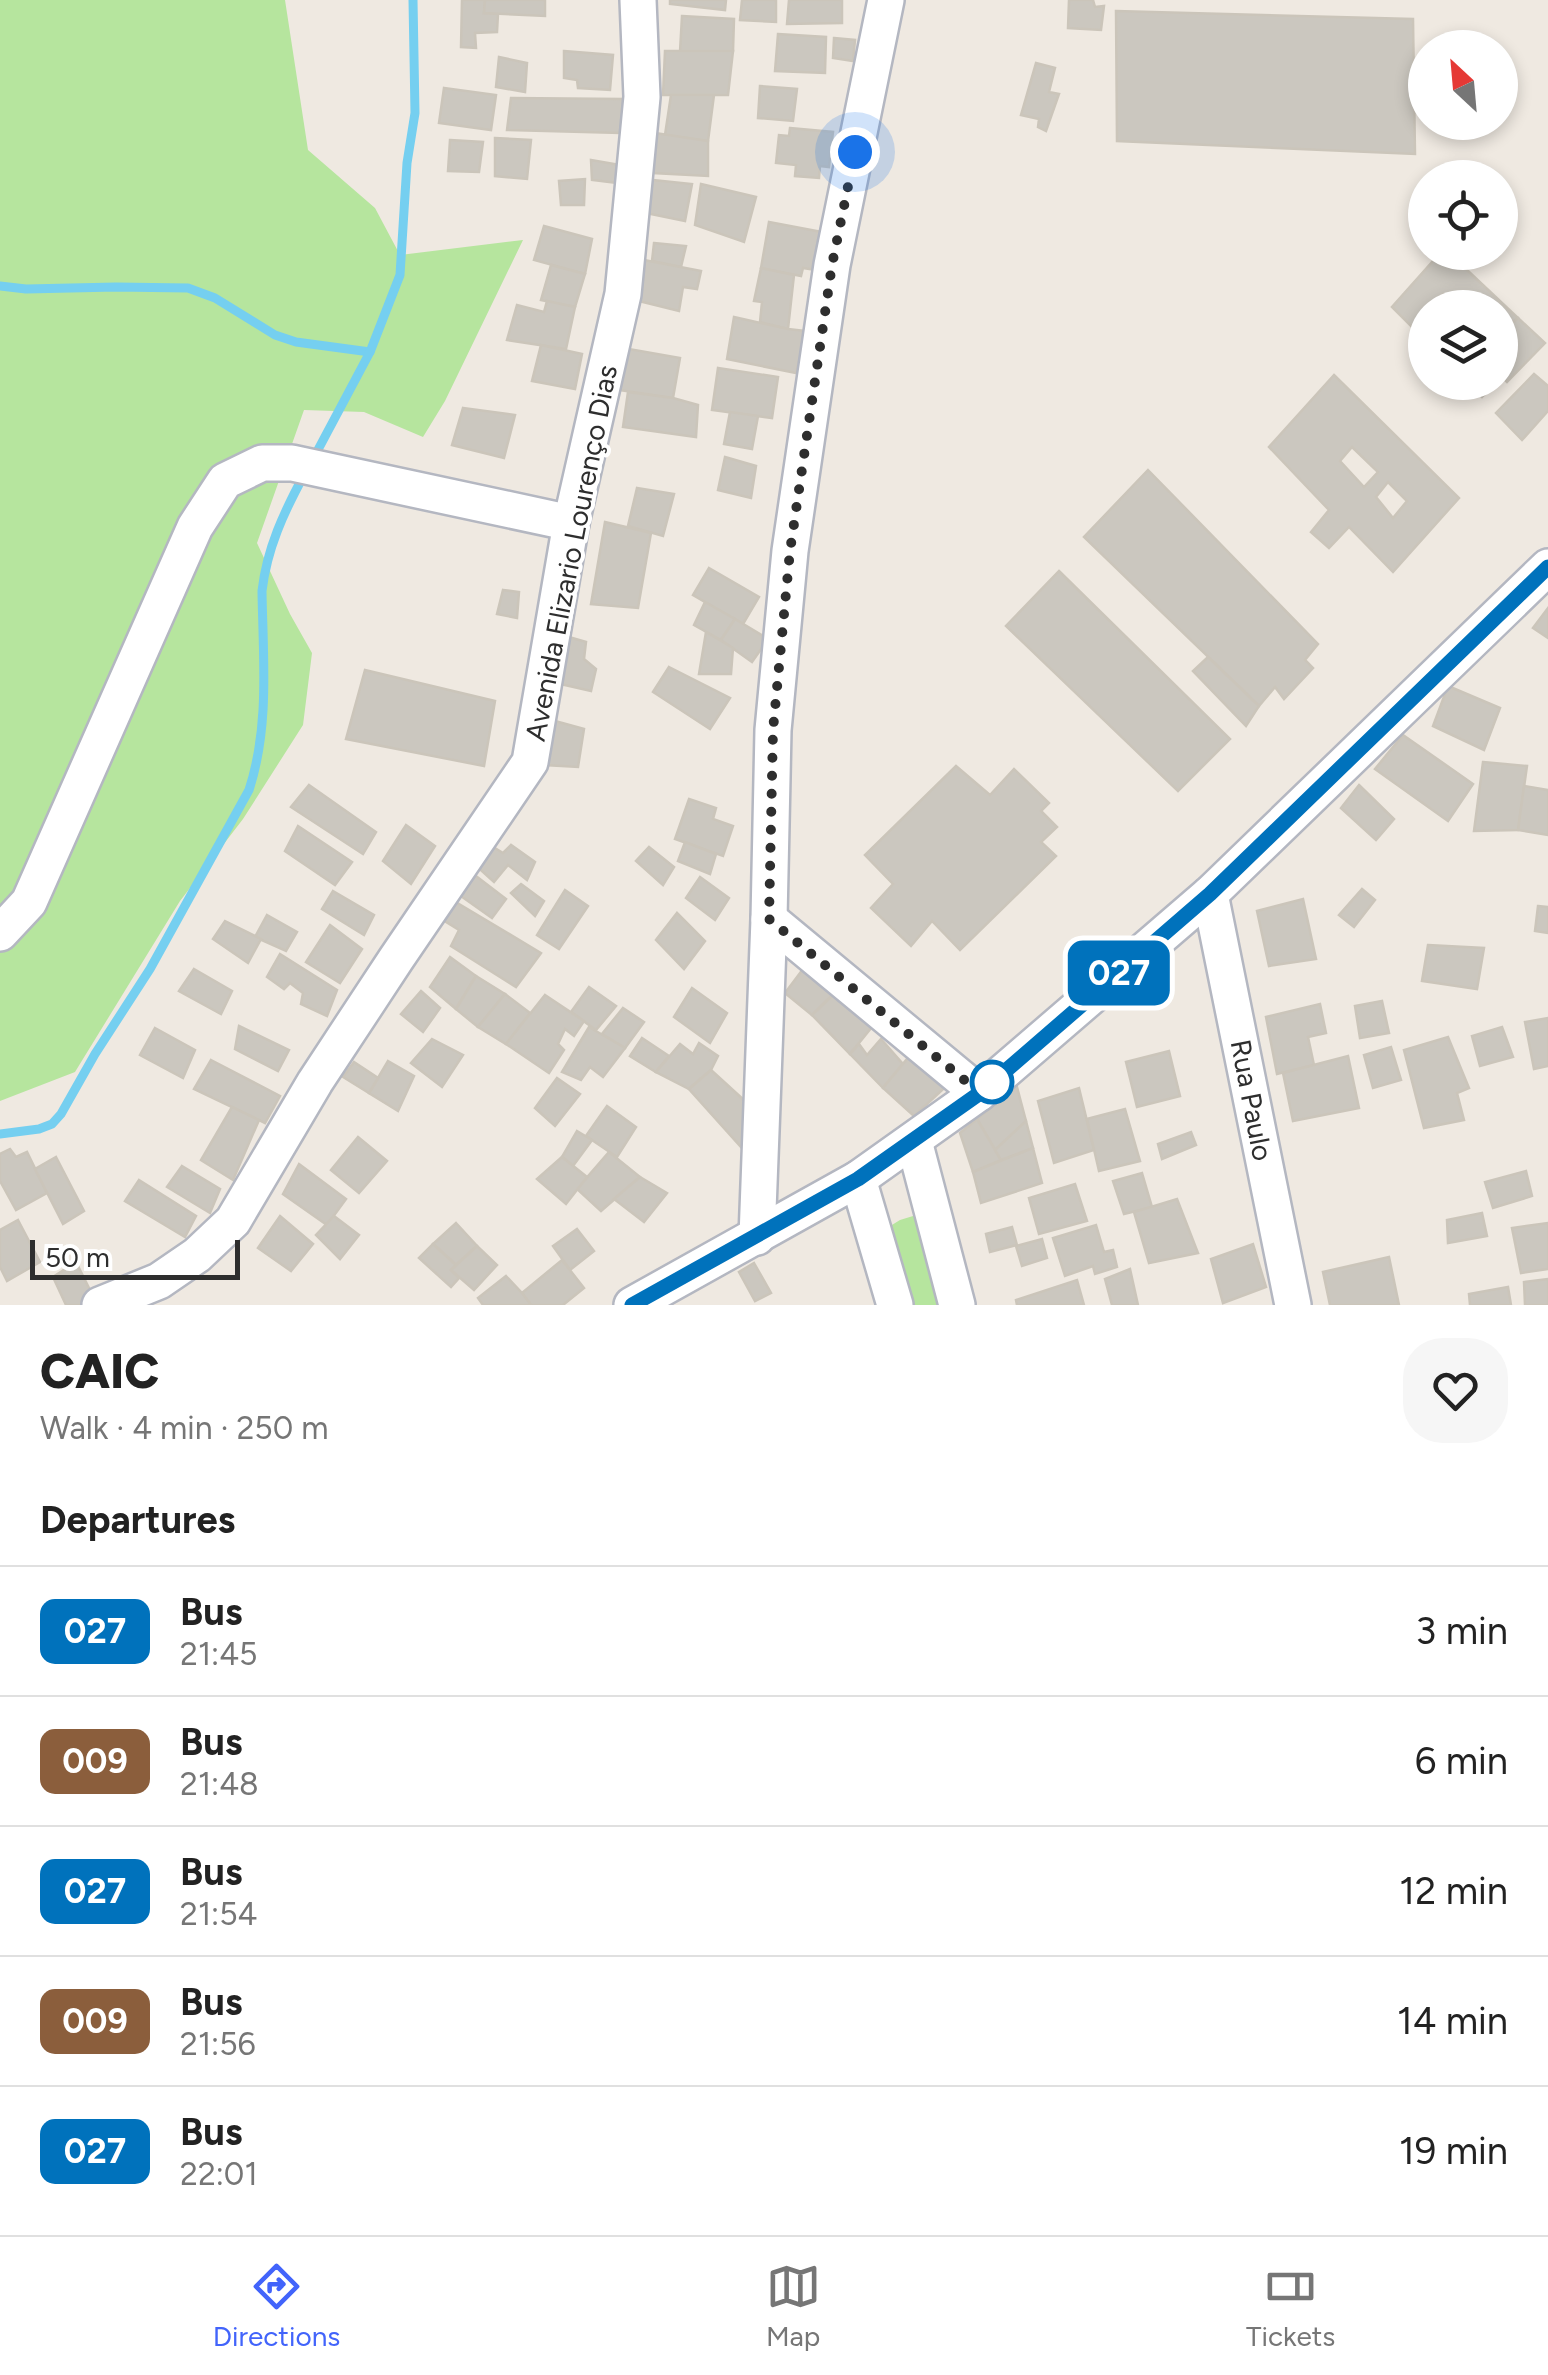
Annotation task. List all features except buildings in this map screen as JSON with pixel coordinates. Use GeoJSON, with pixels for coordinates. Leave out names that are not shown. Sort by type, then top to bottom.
{"type":"FeatureCollection","features":[{"type":"Feature","properties":{"kind":"street","name":"Avenida Elizario Lourenço Dias"},"geometry":{"type":"LineString","coordinates":[[100,1305],[159,1281],[197,1255],[233,1221],[315,1082],[530,762],[571,523],[623,294],[642,97],[638,0]]}},
{"type":"Feature","properties":{"kind":"street"},"geometry":{"type":"LineString","coordinates":[[756,1237],[773,730],[790,551],[832,265],[886,0]]}},
{"type":"Feature","properties":{"kind":"street"},"geometry":{"type":"LineString","coordinates":[[0,933],[29,902],[196,526],[225,481],[262,464],[292,462],[571,523]]}},
{"type":"Feature","properties":{"kind":"street"},"geometry":{"type":"LineString","coordinates":[[632,1305],[858,1179],[980,1093],[1210,894],[1548,566]]}},
{"type":"Feature","properties":{"kind":"street","name":"Rua Paulo"},"geometry":{"type":"LineString","coordinates":[[1210,894],[1294,1305]]}},
{"type":"Feature","properties":{"kind":"street"},"geometry":{"type":"LineString","coordinates":[[769,919],[980,1093]]}},
{"type":"Feature","properties":{"kind":"street"},"geometry":{"type":"LineString","coordinates":[[914,1141],[957,1305]]}},
{"type":"Feature","properties":{"kind":"street"},"geometry":{"type":"LineString","coordinates":[[858,1179],[895,1305]]}},
{"type":"Feature","properties":{"kind":"green space"},"geometry":{"type":"Polygon","coordinates":[[[0,0],[285,0],[308,150],[375,208],[400,255],[523,240],[445,401],[423,437],[364,412],[304,410],[257,543],[312,653],[303,725],[243,819],[180,901],[75,1072],[0,1101],[0,0]]]}},
{"type":"Feature","properties":{"kind":"green space"},"geometry":{"type":"Polygon","coordinates":[[[913,1216],[925,1217],[948,1305],[908,1305],[887,1228],[913,1216]]]}},
{"type":"Feature","properties":{"kind":"waterway"},"geometry":{"type":"LineString","coordinates":[[312,461],[370,352],[400,275],[407,163],[415,113],[413,0]]}},
{"type":"Feature","properties":{"kind":"waterway"},"geometry":{"type":"LineString","coordinates":[[0,286],[188,288],[215,298],[275,335],[296,342],[370,352]]}},
{"type":"Feature","properties":{"kind":"waterway"},"geometry":{"type":"LineString","coordinates":[[0,1134],[39,1129],[52,1124],[61,1114],[150,969],[249,790],[263,717],[264,575],[277,531],[304,475]]}},
{"type":"Feature","properties":{"kind":"bus line","name":"027"},"geometry":{"type":"LineString","coordinates":[[632,1305],[858,1179],[980,1093],[1210,894],[1548,567]]}},
{"type":"Feature","properties":{"kind":"route"},"geometry":{"type":"LineString","coordinates":[[855,152],[832,265],[790,551],[773,730],[769,919],[980,1093],[992,1082]]}}]}
